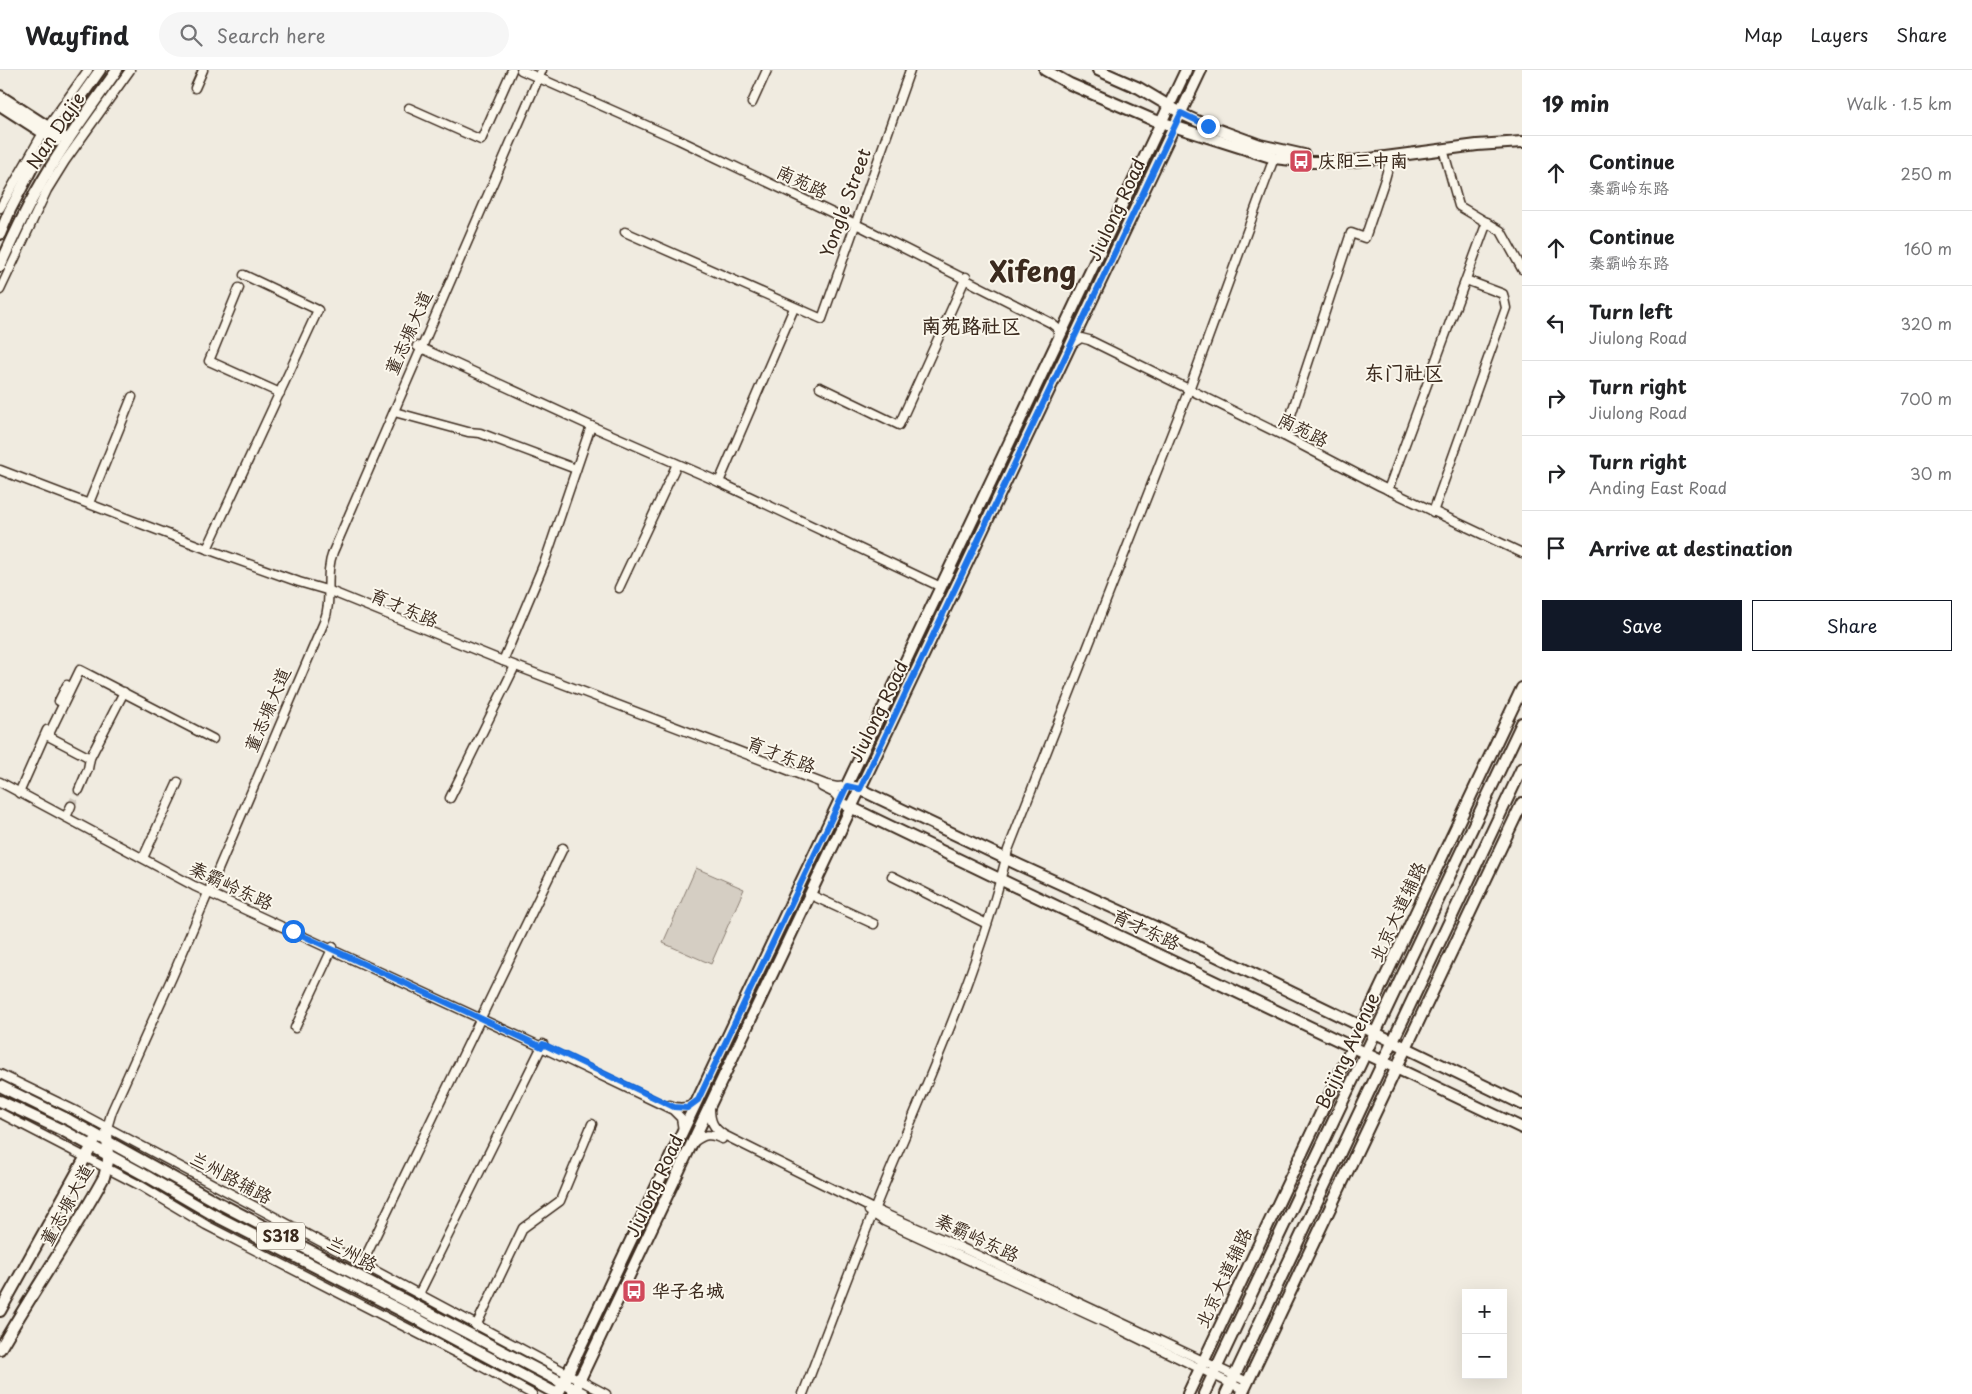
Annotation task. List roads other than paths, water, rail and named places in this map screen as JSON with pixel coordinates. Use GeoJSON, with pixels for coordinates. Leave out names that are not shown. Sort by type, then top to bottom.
{"type":"FeatureCollection","features":[{"type":"Feature","properties":{"kind":"main road","name":"Nan Dajie"},"geometry":{"type":"LineString","coordinates":[[0,234],[49,132],[100,70]]}},
{"type":"Feature","properties":{"kind":"main road","name":"Nan Dajie"},"geometry":{"type":"LineString","coordinates":[[0,266],[34,195],[66,143],[117,70]]}},
{"type":"Feature","properties":{"kind":"main road"},"geometry":{"type":"LineString","coordinates":[[1044,70],[1070,84],[1161,122],[1274,158],[1329,162],[1477,145],[1522,142]]}},
{"type":"Feature","properties":{"kind":"main road"},"geometry":{"type":"LineString","coordinates":[[1098,70],[1138,88],[1168,106],[1208,126],[1260,145],[1295,154],[1311,156],[1348,155],[1476,139],[1522,136]]}},
{"type":"Feature","properties":{"kind":"main road","name":"Jiulong Road"},"geometry":{"type":"LineString","coordinates":[[554,1393],[564,1380],[682,1134],[1186,70]]}},
{"type":"Feature","properties":{"kind":"main road","name":"Jiulong Road"},"geometry":{"type":"LineString","coordinates":[[578,1391],[860,789],[1201,70]]}},
{"type":"Feature","properties":{"kind":"main road"},"geometry":{"type":"LineString","coordinates":[[0,96],[66,143]]}},
{"type":"Feature","properties":{"kind":"main road"},"geometry":{"type":"LineString","coordinates":[[0,105],[49,132]]}},
{"type":"Feature","properties":{"kind":"main road","name":"北京大道辅路"},"geometry":{"type":"LineString","coordinates":[[1188,1394],[1522,688]]}},
{"type":"Feature","properties":{"kind":"main road","name":"Beijing Avenue"},"geometry":{"type":"LineString","coordinates":[[1204,1394],[1522,722]]}},
{"type":"Feature","properties":{"kind":"main road","name":"Beijing Avenue"},"geometry":{"type":"LineString","coordinates":[[1226,1394],[1522,768]]}},
{"type":"Feature","properties":{"kind":"main road","name":"育才东路"},"geometry":{"type":"LineString","coordinates":[[847,786],[860,789],[1006,859],[1175,936],[1522,1104]]}},
{"type":"Feature","properties":{"kind":"main road","name":"育才东路"},"geometry":{"type":"LineString","coordinates":[[840,800],[852,808],[1001,880],[1522,1128]]}},
{"type":"Feature","properties":{"kind":"main road"},"geometry":{"type":"LineString","coordinates":[[1245,1389],[1522,803]]}},
{"type":"Feature","properties":{"kind":"main road","name":"兰州路"},"geometry":{"type":"LineString","coordinates":[[0,1086],[101,1138],[227,1207],[564,1380],[578,1391]]}},
{"type":"Feature","properties":{"kind":"main road","name":"兰州路"},"geometry":{"type":"LineString","coordinates":[[0,1101],[92,1146],[212,1214],[402,1311],[554,1393]]}},
{"type":"Feature","properties":{"kind":"main road","name":"董志塬大道"},"geometry":{"type":"LineString","coordinates":[[0,1311],[92,1146],[101,1138],[104,1127]]}},
{"type":"Feature","properties":{"kind":"main road","name":"董志塬大道"},"geometry":{"type":"LineString","coordinates":[[0,1349],[93,1196],[107,1168],[108,1155],[101,1138]]}},
{"type":"Feature","properties":{"kind":"street"},"geometry":{"type":"LineString","coordinates":[[0,208],[21,168],[49,132],[88,70]]}},
{"type":"Feature","properties":{"kind":"street"},"geometry":{"type":"LineString","coordinates":[[0,290],[47,190],[64,161],[130,70]]}},
{"type":"Feature","properties":{"kind":"street"},"geometry":{"type":"LineString","coordinates":[[195,88],[203,70]]}},
{"type":"Feature","properties":{"kind":"street"},"geometry":{"type":"LineString","coordinates":[[409,108],[481,140],[512,70]]}},
{"type":"Feature","properties":{"kind":"street","name":"南苑路"},"geometry":{"type":"LineString","coordinates":[[520,70],[537,73],[855,222],[1055,326],[1059,331],[1060,338]]}},
{"type":"Feature","properties":{"kind":"street"},"geometry":{"type":"LineString","coordinates":[[752,103],[767,70]]}},
{"type":"Feature","properties":{"kind":"street","name":"Yongle Street"},"geometry":{"type":"LineString","coordinates":[[794,308],[822,319],[910,70]]}},
{"type":"Feature","properties":{"kind":"street","name":"董志塬大道"},"geometry":{"type":"LineString","coordinates":[[104,1127],[324,622],[328,608],[327,592],[330,562],[419,347],[537,73]]}},
{"type":"Feature","properties":{"kind":"street"},"geometry":{"type":"LineString","coordinates":[[1443,150],[1459,206],[1501,232],[1522,269]]}},
{"type":"Feature","properties":{"kind":"street"},"geometry":{"type":"LineString","coordinates":[[1284,434],[1351,233],[1365,238],[1391,156]]}},
{"type":"Feature","properties":{"kind":"street"},"geometry":{"type":"LineString","coordinates":[[803,1394],[874,1211],[963,997],[1006,859],[1190,389],[1274,158]]}},
{"type":"Feature","properties":{"kind":"street"},"geometry":{"type":"LineString","coordinates":[[1388,488],[1487,222]]}},
{"type":"Feature","properties":{"kind":"street"},"geometry":{"type":"LineString","coordinates":[[625,232],[794,308],[719,482]]}},
{"type":"Feature","properties":{"kind":"street"},"geometry":{"type":"LineString","coordinates":[[207,549],[318,310],[244,275]]}},
{"type":"Feature","properties":{"kind":"street"},"geometry":{"type":"LineString","coordinates":[[820,387],[899,425],[965,279]]}},
{"type":"Feature","properties":{"kind":"street","name":"南苑路"},"geometry":{"type":"LineString","coordinates":[[965,279],[1052,320],[1063,320],[1070,316]]}},
{"type":"Feature","properties":{"kind":"street"},"geometry":{"type":"LineString","coordinates":[[1433,510],[1506,308],[1503,294],[1466,280]]}},
{"type":"Feature","properties":{"kind":"street"},"geometry":{"type":"LineString","coordinates":[[239,288],[208,361],[280,393]]}},
{"type":"Feature","properties":{"kind":"street","name":"南苑路"},"geometry":{"type":"LineString","coordinates":[[1082,322],[1084,330],[1090,337],[1190,389]]}},
{"type":"Feature","properties":{"kind":"street","name":"南苑路"},"geometry":{"type":"LineString","coordinates":[[1072,344],[1081,338],[1089,340],[1522,552]]}},
{"type":"Feature","properties":{"kind":"street"},"geometry":{"type":"LineString","coordinates":[[419,347],[719,482],[941,587]]}},
{"type":"Feature","properties":{"kind":"street"},"geometry":{"type":"LineString","coordinates":[[89,503],[132,397]]}},
{"type":"Feature","properties":{"kind":"street"},"geometry":{"type":"LineString","coordinates":[[398,412],[468,432],[480,433],[576,469]]}},
{"type":"Feature","properties":{"kind":"street"},"geometry":{"type":"LineString","coordinates":[[503,661],[545,561],[591,426]]}},
{"type":"Feature","properties":{"kind":"street"},"geometry":{"type":"LineString","coordinates":[[619,588],[677,464]]}},
{"type":"Feature","properties":{"kind":"street","name":"育才东路"},"geometry":{"type":"LineString","coordinates":[[0,470],[207,549],[327,592],[826,785],[847,786]]}},
{"type":"Feature","properties":{"kind":"street","name":"育才东路"},"geometry":{"type":"LineString","coordinates":[[0,475],[298,586],[327,592],[513,670],[825,789],[834,793],[840,800]]}},
{"type":"Feature","properties":{"kind":"street"},"geometry":{"type":"LineString","coordinates":[[90,758],[48,736],[80,670],[212,739]]}},
{"type":"Feature","properties":{"kind":"street"},"geometry":{"type":"LineString","coordinates":[[450,798],[513,670]]}},
{"type":"Feature","properties":{"kind":"street"},"geometry":{"type":"LineString","coordinates":[[20,791],[67,685]]}},
{"type":"Feature","properties":{"kind":"street"},"geometry":{"type":"LineString","coordinates":[[79,790],[88,769],[90,758],[124,692]]}},
{"type":"Feature","properties":{"kind":"street","name":"秦霸岭东路"},"geometry":{"type":"LineString","coordinates":[[0,780],[207,890],[674,1107],[687,1108],[698,1100]]}},
{"type":"Feature","properties":{"kind":"street"},"geometry":{"type":"LineString","coordinates":[[143,857],[178,782]]}},
{"type":"Feature","properties":{"kind":"street"},"geometry":{"type":"LineString","coordinates":[[66,816],[71,806]]}},
{"type":"Feature","properties":{"kind":"street"},"geometry":{"type":"LineString","coordinates":[[362,1264],[563,848]]}},
{"type":"Feature","properties":{"kind":"street"},"geometry":{"type":"LineString","coordinates":[[892,876],[987,924]]}},
{"type":"Feature","properties":{"kind":"street"},"geometry":{"type":"LineString","coordinates":[[811,895],[874,924]]}},
{"type":"Feature","properties":{"kind":"street"},"geometry":{"type":"LineString","coordinates":[[295,1028],[333,948]]}},
{"type":"Feature","properties":{"kind":"street"},"geometry":{"type":"LineString","coordinates":[[419,1294],[543,1046]]}},
{"type":"Feature","properties":{"kind":"street","name":"秦霸岭东路"},"geometry":{"type":"LineString","coordinates":[[543,1046],[677,1112],[683,1123],[682,1134]]}},
{"type":"Feature","properties":{"kind":"street","name":"兰州路辅路"},"geometry":{"type":"LineString","coordinates":[[0,1074],[419,1294],[476,1326],[564,1380]]}},
{"type":"Feature","properties":{"kind":"street","name":"秦霸岭东路"},"geometry":{"type":"LineString","coordinates":[[710,1108],[712,1125],[724,1135],[874,1211]]}},
{"type":"Feature","properties":{"kind":"street"},"geometry":{"type":"LineString","coordinates":[[0,1113],[141,1186],[206,1225],[462,1356],[532,1394]]}},
{"type":"Feature","properties":{"kind":"street"},"geometry":{"type":"LineString","coordinates":[[476,1326],[523,1228],[560,1201],[592,1124]]}},
{"type":"Feature","properties":{"kind":"street","name":"秦霸岭东路"},"geometry":{"type":"LineString","coordinates":[[694,1142],[704,1135],[715,1135],[874,1211],[960,1247],[1232,1379],[1245,1389]]}},
{"type":"Feature","properties":{"kind":"street"},"geometry":{"type":"LineString","coordinates":[[578,1391],[606,1394]]}},
{"type":"Feature","properties":{"kind":"tunnel"},"geometry":{"type":"LineString","coordinates":[[71,806],[79,790]]}},
{"type":"Feature","properties":{"kind":"place","name":"庆阳三中南"},"geometry":{"type":"Point","coordinates":[1301,161]}},
{"type":"Feature","properties":{"kind":"place","name":"华子名城"},"geometry":{"type":"Point","coordinates":[634,1291]}},
{"type":"Feature","properties":{"kind":"district","name":"Xifeng"},"geometry":{"type":"Point","coordinates":[1033,272]}},
{"type":"Feature","properties":{"kind":"district","name":"南苑路社区"},"geometry":{"type":"Point","coordinates":[971,326]}},
{"type":"Feature","properties":{"kind":"district","name":"东门社区"},"geometry":{"type":"Point","coordinates":[1404,373]}}]}
